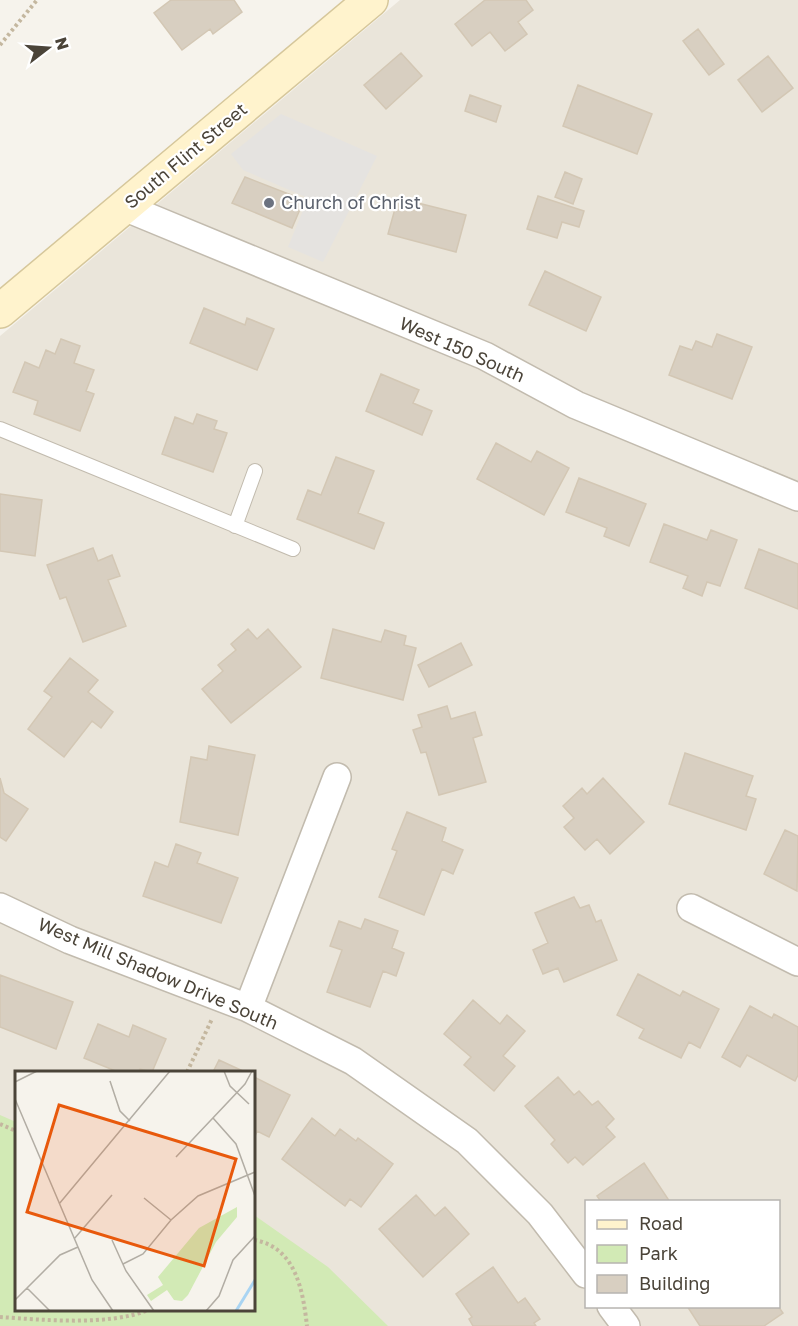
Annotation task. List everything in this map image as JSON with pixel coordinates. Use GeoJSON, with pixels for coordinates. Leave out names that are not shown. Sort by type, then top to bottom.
{"type":"FeatureCollection","features":[{"type":"Feature","properties":{"kind":"main road","name":"South Flint Street"},"geometry":{"type":"LineString","coordinates":[[0,311],[371,0]]}},
{"type":"Feature","properties":{"kind":"street","name":"West 150 South"},"geometry":{"type":"LineString","coordinates":[[124,207],[485,356],[576,405],[798,497]]}},
{"type":"Feature","properties":{"kind":"street"},"geometry":{"type":"LineString","coordinates":[[248,1008],[337,777]]}},
{"type":"Feature","properties":{"kind":"street","name":"West Mill Shadow Drive South"},"geometry":{"type":"LineString","coordinates":[[0,907],[70,939],[248,1008],[353,1061],[466,1141],[540,1214],[585,1273]]}},
{"type":"Feature","properties":{"kind":"street"},"geometry":{"type":"LineString","coordinates":[[691,909],[798,962]]}},
{"type":"Feature","properties":{"kind":"street"},"geometry":{"type":"LineString","coordinates":[[612,1308],[626,1326]]}},
{"type":"Feature","properties":{"kind":"lane"},"geometry":{"type":"LineString","coordinates":[[0,429],[293,549]]}},
{"type":"Feature","properties":{"kind":"lane"},"geometry":{"type":"LineString","coordinates":[[235,526],[255,471]]}},
{"type":"Feature","properties":{"kind":"path"},"geometry":{"type":"LineString","coordinates":[[0,45],[37,0]]}},
{"type":"Feature","properties":{"kind":"path"},"geometry":{"type":"LineString","coordinates":[[187,1071],[221,998]]}},
{"type":"Feature","properties":{"kind":"path"},"geometry":{"type":"LineString","coordinates":[[0,1124],[15,1131]]}},
{"type":"Feature","properties":{"kind":"path"},"geometry":{"type":"LineString","coordinates":[[255,1240],[275,1249],[288,1260],[297,1274],[303,1291],[307,1326]]}},
{"type":"Feature","properties":{"kind":"path"},"geometry":{"type":"LineString","coordinates":[[0,1317],[107,1324],[137,1317],[146,1311]]}},
{"type":"Feature","properties":{"kind":"shaded area"},"geometry":{"type":"Polygon","coordinates":[[[400,0],[798,0],[798,1326],[0,1326],[0,336],[400,0]]]}},
{"type":"Feature","properties":{"kind":"shaded area"},"geometry":{"type":"Polygon","coordinates":[[[281,114],[377,156],[323,262],[288,247],[308,198],[243,170],[231,154],[281,114]]]}},
{"type":"Feature","properties":{"kind":"green space"},"geometry":{"type":"Polygon","coordinates":[[[0,1115],[15,1122],[15,1311],[255,1311],[255,1216],[328,1267],[388,1326],[0,1326],[0,1115]]]}},
{"type":"Feature","properties":{"kind":"building"},"geometry":{"type":"Polygon","coordinates":[[[171,0],[234,0],[242,12],[213,34],[210,29],[182,50],[154,13],[171,0]]]}},
{"type":"Feature","properties":{"kind":"building"},"geometry":{"type":"Polygon","coordinates":[[[485,0],[526,0],[533,10],[518,22],[527,34],[505,51],[490,32],[472,46],[455,24],[485,0]]]}},
{"type":"Feature","properties":{"kind":"building"},"geometry":{"type":"Polygon","coordinates":[[[698,29],[724,64],[709,75],[683,41],[698,29]]]}},
{"type":"Feature","properties":{"kind":"building"},"geometry":{"type":"Polygon","coordinates":[[[401,53],[422,76],[386,109],[364,85],[401,53]]]}},
{"type":"Feature","properties":{"kind":"building"},"geometry":{"type":"Polygon","coordinates":[[[768,56],[793,88],[762,112],[738,80],[768,56]]]}},
{"type":"Feature","properties":{"kind":"building"},"geometry":{"type":"Polygon","coordinates":[[[578,85],[652,114],[637,154],[563,126],[578,85]]]}},
{"type":"Feature","properties":{"kind":"building"},"geometry":{"type":"Polygon","coordinates":[[[470,95],[501,106],[496,122],[465,111],[470,95]]]}},
{"type":"Feature","properties":{"kind":"building"},"geometry":{"type":"Polygon","coordinates":[[[565,172],[582,179],[573,204],[555,197],[565,172]]]}},
{"type":"Feature","properties":{"kind":"building"},"geometry":{"type":"Polygon","coordinates":[[[245,177],[304,200],[292,228],[232,203],[245,177]]]}},
{"type":"Feature","properties":{"kind":"building"},"geometry":{"type":"Polygon","coordinates":[[[538,196],[584,211],[579,227],[562,222],[557,238],[527,229],[538,196]]]}},
{"type":"Feature","properties":{"kind":"building"},"geometry":{"type":"Polygon","coordinates":[[[398,198],[466,215],[456,252],[388,234],[398,198]]]}},
{"type":"Feature","properties":{"kind":"building"},"geometry":{"type":"Polygon","coordinates":[[[545,271],[601,297],[586,331],[529,305],[545,271]]]}},
{"type":"Feature","properties":{"kind":"building"},"geometry":{"type":"Polygon","coordinates":[[[204,308],[245,325],[247,318],[274,329],[257,370],[190,343],[204,308]]]}},
{"type":"Feature","properties":{"kind":"building"},"geometry":{"type":"Polygon","coordinates":[[[717,334],[752,347],[732,399],[669,375],[680,346],[692,350],[696,341],[712,347],[717,334]]]}},
{"type":"Feature","properties":{"kind":"building"},"geometry":{"type":"Polygon","coordinates":[[[61,339],[80,346],[74,363],[94,370],[86,391],[94,394],[80,431],[34,414],[38,401],[13,392],[25,362],[39,368],[46,350],[55,354],[61,339]]]}},
{"type":"Feature","properties":{"kind":"building"},"geometry":{"type":"Polygon","coordinates":[[[381,374],[419,390],[413,403],[432,411],[422,435],[366,411],[381,374]]]}},
{"type":"Feature","properties":{"kind":"building"},"geometry":{"type":"Polygon","coordinates":[[[197,414],[217,421],[214,429],[227,433],[213,472],[162,454],[175,417],[193,424],[197,414]]]}},
{"type":"Feature","properties":{"kind":"building"},"geometry":{"type":"Polygon","coordinates":[[[496,443],[531,462],[537,451],[569,468],[544,515],[477,479],[496,443]]]}},
{"type":"Feature","properties":{"kind":"building"},"geometry":{"type":"Polygon","coordinates":[[[336,457],[374,471],[358,513],[384,523],[374,549],[297,519],[308,490],[321,495],[336,457]]]}},
{"type":"Feature","properties":{"kind":"building"},"geometry":{"type":"Polygon","coordinates":[[[579,478],[646,504],[629,546],[604,536],[607,528],[566,512],[579,478]]]}},
{"type":"Feature","properties":{"kind":"building"},"geometry":{"type":"Polygon","coordinates":[[[0,494],[42,500],[35,556],[0,551],[0,494]]]}},
{"type":"Feature","properties":{"kind":"building"},"geometry":{"type":"Polygon","coordinates":[[[664,524],[707,540],[711,530],[737,540],[720,586],[707,582],[702,596],[683,588],[688,576],[650,562],[664,524]]]}},
{"type":"Feature","properties":{"kind":"building"},"geometry":{"type":"Polygon","coordinates":[[[93,548],[98,561],[112,555],[120,576],[108,580],[126,626],[83,642],[66,597],[60,599],[47,565],[93,548]]]}},
{"type":"Feature","properties":{"kind":"building"},"geometry":{"type":"Polygon","coordinates":[[[759,549],[798,564],[798,609],[745,588],[759,549]]]}},
{"type":"Feature","properties":{"kind":"building"},"geometry":{"type":"Polygon","coordinates":[[[248,629],[257,639],[268,629],[301,667],[231,723],[202,689],[223,671],[218,665],[236,650],[231,644],[248,629]]]}},
{"type":"Feature","properties":{"kind":"building"},"geometry":{"type":"Polygon","coordinates":[[[333,629],[381,642],[385,630],[406,636],[404,645],[416,648],[403,700],[321,678],[333,629]]]}},
{"type":"Feature","properties":{"kind":"building"},"geometry":{"type":"Polygon","coordinates":[[[461,643],[472,665],[429,687],[418,665],[461,643]]]}},
{"type":"Feature","properties":{"kind":"building"},"geometry":{"type":"Polygon","coordinates":[[[70,658],[98,680],[88,692],[113,712],[101,728],[92,721],[64,757],[28,729],[52,697],[44,691],[70,658]]]}},
{"type":"Feature","properties":{"kind":"building"},"geometry":{"type":"Polygon","coordinates":[[[447,706],[451,719],[475,712],[482,735],[473,738],[486,782],[439,795],[426,752],[421,753],[413,730],[422,727],[418,715],[447,706]]]}},
{"type":"Feature","properties":{"kind":"building"},"geometry":{"type":"Polygon","coordinates":[[[209,746],[255,755],[238,835],[180,822],[191,757],[207,760],[209,746]]]}},
{"type":"Feature","properties":{"kind":"building"},"geometry":{"type":"Polygon","coordinates":[[[685,753],[753,776],[746,796],[756,799],[746,830],[669,804],[685,753]]]}},
{"type":"Feature","properties":{"kind":"building"},"geometry":{"type":"Polygon","coordinates":[[[0,778],[4,793],[28,809],[6,841],[0,837],[0,778]]]}},
{"type":"Feature","properties":{"kind":"building"},"geometry":{"type":"Polygon","coordinates":[[[603,778],[644,822],[610,854],[597,839],[585,850],[564,827],[574,818],[563,806],[582,788],[587,794],[603,778]]]}},
{"type":"Feature","properties":{"kind":"building"},"geometry":{"type":"Polygon","coordinates":[[[407,812],[446,828],[442,841],[463,850],[453,874],[442,869],[424,915],[379,897],[397,851],[392,849],[407,812]]]}},
{"type":"Feature","properties":{"kind":"building"},"geometry":{"type":"Polygon","coordinates":[[[785,830],[798,836],[797,891],[764,874],[785,830]]]}},
{"type":"Feature","properties":{"kind":"building"},"geometry":{"type":"Polygon","coordinates":[[[176,844],[201,853],[197,863],[238,878],[221,923],[143,896],[155,862],[168,867],[176,844]]]}},
{"type":"Feature","properties":{"kind":"building"},"geometry":{"type":"Polygon","coordinates":[[[574,897],[580,908],[589,905],[596,922],[601,920],[617,960],[564,982],[558,968],[543,974],[533,950],[548,943],[535,913],[574,897]]]}},
{"type":"Feature","properties":{"kind":"building"},"geometry":{"type":"Polygon","coordinates":[[[365,919],[398,931],[392,948],[404,953],[396,976],[383,971],[370,1007],[327,992],[342,950],[330,946],[339,921],[361,929],[365,919]]]}},
{"type":"Feature","properties":{"kind":"building"},"geometry":{"type":"Polygon","coordinates":[[[638,974],[680,996],[683,991],[719,1009],[700,1048],[689,1042],[681,1058],[639,1038],[644,1029],[617,1015],[638,974]]]}},
{"type":"Feature","properties":{"kind":"building"},"geometry":{"type":"Polygon","coordinates":[[[0,975],[73,1002],[56,1049],[0,1027],[0,975]]]}},
{"type":"Feature","properties":{"kind":"building"},"geometry":{"type":"Polygon","coordinates":[[[473,1000],[500,1024],[507,1015],[525,1031],[503,1056],[515,1066],[494,1091],[464,1065],[471,1057],[444,1034],[473,1000]]]}},
{"type":"Feature","properties":{"kind":"building"},"geometry":{"type":"Polygon","coordinates":[[[750,1006],[772,1018],[774,1014],[798,1027],[798,1075],[795,1081],[747,1055],[740,1067],[722,1057],[750,1006]]]}},
{"type":"Feature","properties":{"kind":"building"},"geometry":{"type":"Polygon","coordinates":[[[98,1024],[129,1037],[133,1025],[166,1039],[152,1071],[140,1069],[139,1071],[116,1071],[84,1058],[98,1024]]]}},
{"type":"Feature","properties":{"kind":"building"},"geometry":{"type":"Polygon","coordinates":[[[219,1060],[243,1071],[214,1071],[219,1060]]]}},
{"type":"Feature","properties":{"kind":"building"},"geometry":{"type":"Polygon","coordinates":[[[558,1077],[574,1095],[579,1091],[592,1105],[598,1101],[614,1119],[606,1127],[615,1137],[583,1165],[575,1157],[568,1163],[551,1144],[555,1140],[525,1106],[558,1077]]]}},
{"type":"Feature","properties":{"kind":"building"},"geometry":{"type":"Polygon","coordinates":[[[255,1078],[290,1095],[269,1137],[257,1131],[255,1136],[255,1078]]]}},
{"type":"Feature","properties":{"kind":"building"},"geometry":{"type":"Polygon","coordinates":[[[312,1118],[335,1136],[340,1129],[356,1141],[358,1138],[393,1164],[361,1207],[350,1199],[345,1206],[282,1159],[312,1118]]]}},
{"type":"Feature","properties":{"kind":"building"},"geometry":{"type":"Polygon","coordinates":[[[644,1163],[669,1200],[600,1200],[597,1196],[644,1163]]]}},
{"type":"Feature","properties":{"kind":"building"},"geometry":{"type":"Polygon","coordinates":[[[416,1195],[435,1216],[445,1207],[469,1234],[423,1277],[379,1229],[416,1195]]]}},
{"type":"Feature","properties":{"kind":"building"},"geometry":{"type":"Polygon","coordinates":[[[493,1267],[518,1303],[525,1298],[540,1319],[534,1323],[536,1326],[473,1326],[469,1319],[472,1317],[456,1294],[493,1267]]]}},
{"type":"Feature","properties":{"kind":"building"},"geometry":{"type":"Polygon","coordinates":[[[688,1308],[779,1308],[783,1313],[764,1326],[700,1326],[688,1308]]]}},
{"type":"Feature","properties":{"kind":"place","name":"Church of Christ"},"geometry":{"type":"Point","coordinates":[269,203]}}]}
